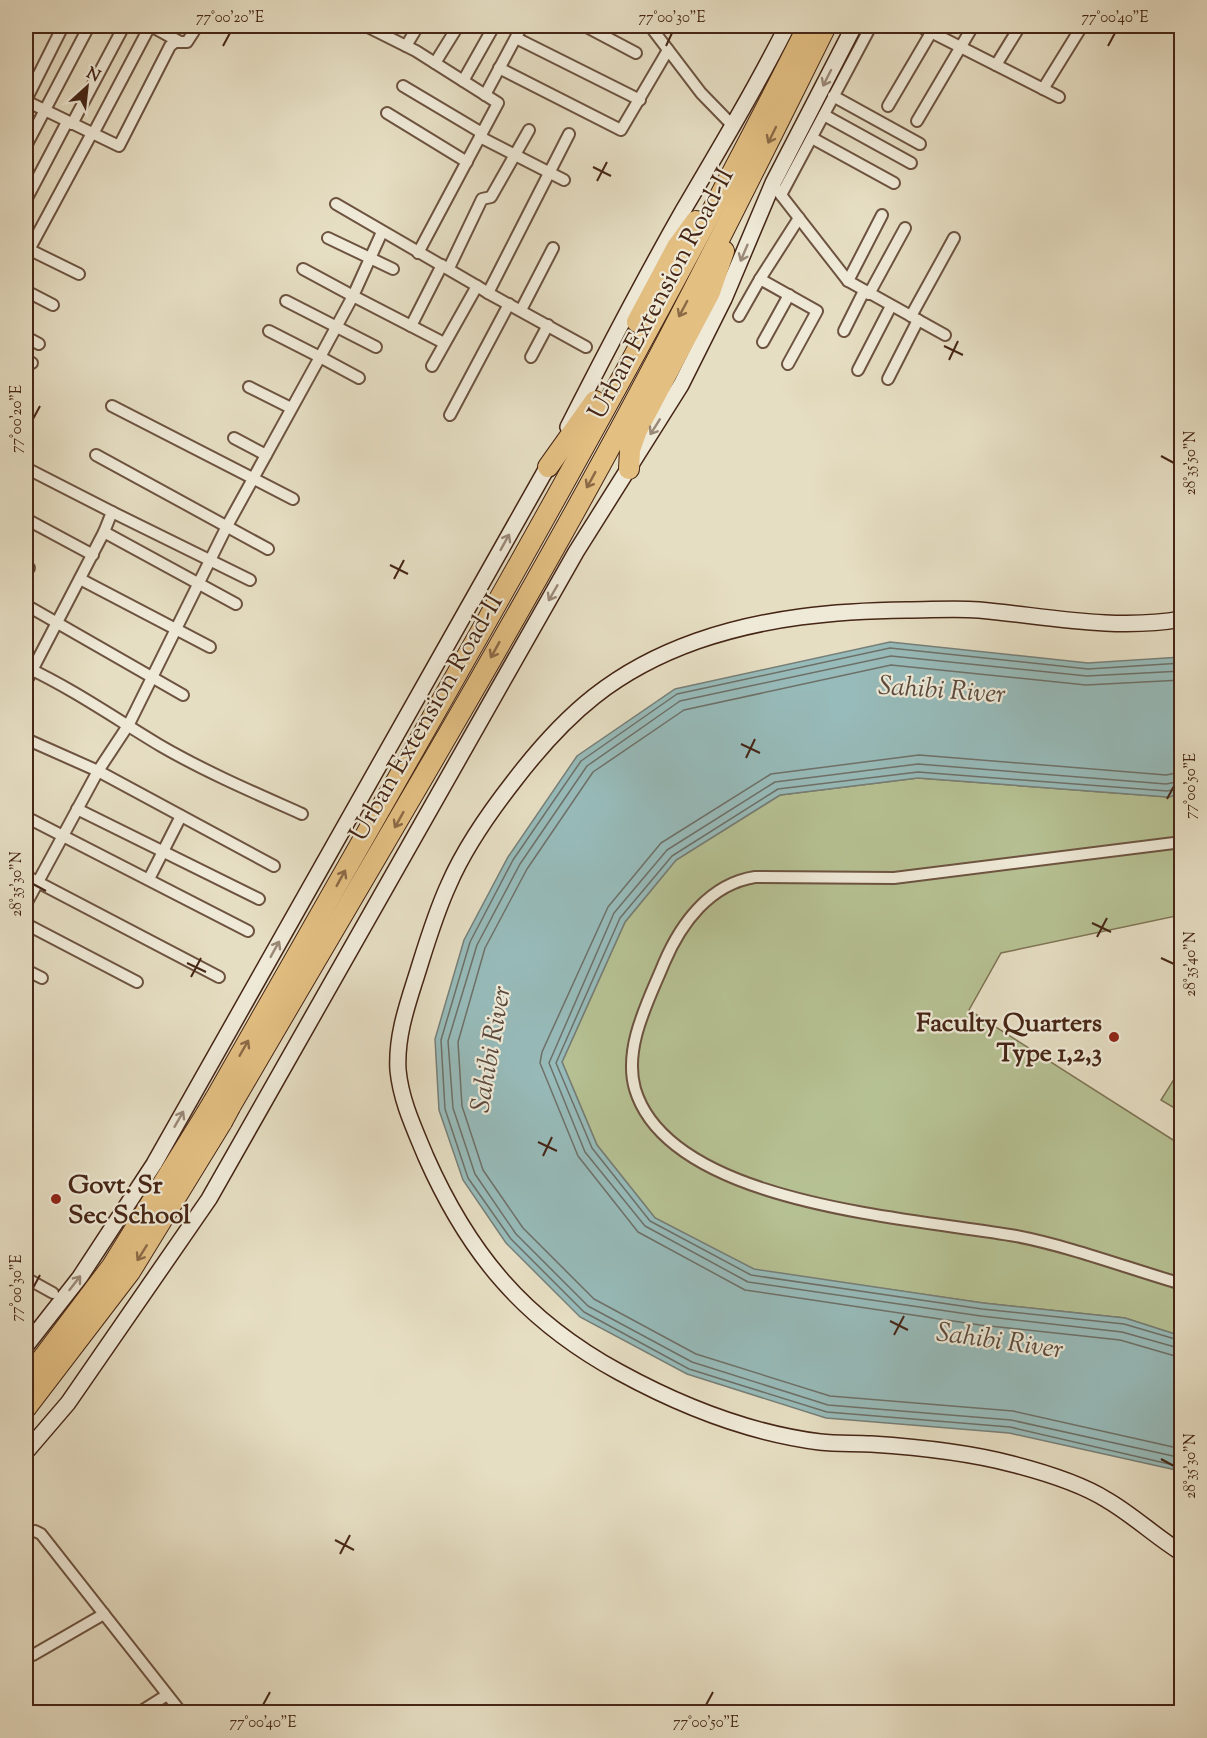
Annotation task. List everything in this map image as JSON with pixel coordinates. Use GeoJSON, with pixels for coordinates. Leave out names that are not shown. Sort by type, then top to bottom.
{"type":"FeatureCollection","features":[{"type":"Feature","properties":{"kind":"highway","name":"Urban Extension Road-II"},"geometry":{"type":"LineString","coordinates":[[26,1408],[130,1272],[721,196],[808,26]]}},
{"type":"Feature","properties":{"kind":"highway","name":"Urban Extension Road-II"},"geometry":{"type":"LineString","coordinates":[[218,1110],[391,835],[608,451],[723,233],[826,26]]}},
{"type":"Feature","properties":{"kind":"highway"},"geometry":{"type":"LineString","coordinates":[[548,467],[597,398],[677,247],[698,217],[721,196]]}},
{"type":"Feature","properties":{"kind":"highway"},"geometry":{"type":"LineString","coordinates":[[628,469],[630,450],[637,430],[710,292],[724,249],[723,233]]}},
{"type":"Feature","properties":{"kind":"highway","name":"Urban Extension Road-II"},"geometry":{"type":"LineString","coordinates":[[26,1380],[189,1162]]}},
{"type":"Feature","properties":{"kind":"street"},"geometry":{"type":"LineString","coordinates":[[26,30],[28,26]]}},
{"type":"Feature","properties":{"kind":"street"},"geometry":{"type":"LineString","coordinates":[[63,26],[26,100],[116,146],[121,144],[170,46],[188,42],[195,26]]}},
{"type":"Feature","properties":{"kind":"street"},"geometry":{"type":"LineString","coordinates":[[26,146],[89,26]]}},
{"type":"Feature","properties":{"kind":"street"},"geometry":{"type":"LineString","coordinates":[[26,200],[124,26]]}},
{"type":"Feature","properties":{"kind":"street"},"geometry":{"type":"LineString","coordinates":[[79,274],[27,249],[151,26],[180,42]]}},
{"type":"Feature","properties":{"kind":"street"},"geometry":{"type":"LineString","coordinates":[[406,46],[418,26]]}},
{"type":"Feature","properties":{"kind":"street"},"geometry":{"type":"LineString","coordinates":[[435,63],[458,26]]}},
{"type":"Feature","properties":{"kind":"street"},"geometry":{"type":"LineString","coordinates":[[463,81],[494,26]]}},
{"type":"Feature","properties":{"kind":"street"},"geometry":{"type":"LineString","coordinates":[[485,95],[522,26]]}},
{"type":"Feature","properties":{"kind":"street"},"geometry":{"type":"LineString","coordinates":[[585,26],[636,53]]}},
{"type":"Feature","properties":{"kind":"street"},"geometry":{"type":"LineString","coordinates":[[651,26],[701,93],[734,127]]}},
{"type":"Feature","properties":{"kind":"street"},"geometry":{"type":"LineString","coordinates":[[26,1346],[80,1277],[154,1164],[548,467],[619,327],[684,209],[734,127],[787,26]]}},
{"type":"Feature","properties":{"kind":"street"},"geometry":{"type":"LineString","coordinates":[[26,1452],[68,1403],[202,1209],[576,552],[681,385],[854,26]]}},
{"type":"Feature","properties":{"kind":"street"},"geometry":{"type":"LineString","coordinates":[[777,189],[812,138],[871,26]]}},
{"type":"Feature","properties":{"kind":"street"},"geometry":{"type":"LineString","coordinates":[[919,26],[933,29],[962,47],[1059,97]]}},
{"type":"Feature","properties":{"kind":"street"},"geometry":{"type":"LineString","coordinates":[[917,121],[974,26]]}},
{"type":"Feature","properties":{"kind":"street"},"geometry":{"type":"LineString","coordinates":[[996,65],[1020,26]]}},
{"type":"Feature","properties":{"kind":"street"},"geometry":{"type":"LineString","coordinates":[[1043,89],[1082,26]]}},
{"type":"Feature","properties":{"kind":"street"},"geometry":{"type":"LineString","coordinates":[[372,27],[498,102],[418,253]]}},
{"type":"Feature","properties":{"kind":"street"},"geometry":{"type":"LineString","coordinates":[[888,106],[933,29]]}},
{"type":"Feature","properties":{"kind":"street"},"geometry":{"type":"LineString","coordinates":[[516,38],[640,100]]}},
{"type":"Feature","properties":{"kind":"street"},"geometry":{"type":"LineString","coordinates":[[499,68],[621,130],[668,50]]}},
{"type":"Feature","properties":{"kind":"street"},"geometry":{"type":"LineString","coordinates":[[403,86],[481,135],[564,180]]}},
{"type":"Feature","properties":{"kind":"street"},"geometry":{"type":"LineString","coordinates":[[833,96],[920,144]]}},
{"type":"Feature","properties":{"kind":"street"},"geometry":{"type":"LineString","coordinates":[[387,113],[467,162]]}},
{"type":"Feature","properties":{"kind":"street"},"geometry":{"type":"LineString","coordinates":[[824,115],[911,163]]}},
{"type":"Feature","properties":{"kind":"street"},"geometry":{"type":"LineString","coordinates":[[411,326],[482,199],[491,197],[529,130]]}},
{"type":"Feature","properties":{"kind":"street"},"geometry":{"type":"LineString","coordinates":[[488,292],[569,134]]}},
{"type":"Feature","properties":{"kind":"street"},"geometry":{"type":"LineString","coordinates":[[812,138],[894,183]]}},
{"type":"Feature","properties":{"kind":"street"},"geometry":{"type":"LineString","coordinates":[[777,189],[848,281],[945,335]]}},
{"type":"Feature","properties":{"kind":"street"},"geometry":{"type":"LineString","coordinates":[[336,204],[418,253],[445,266],[586,347]]}},
{"type":"Feature","properties":{"kind":"street"},"geometry":{"type":"LineString","coordinates":[[848,281],[882,215]]}},
{"type":"Feature","properties":{"kind":"street"},"geometry":{"type":"LineString","coordinates":[[739,316],[799,218]]}},
{"type":"Feature","properties":{"kind":"street"},"geometry":{"type":"LineString","coordinates":[[844,331],[905,228]]}},
{"type":"Feature","properties":{"kind":"street"},"geometry":{"type":"LineString","coordinates":[[26,904],[98,771],[129,724],[150,676],[226,526],[353,296],[382,232]]}},
{"type":"Feature","properties":{"kind":"street"},"geometry":{"type":"LineString","coordinates":[[328,238],[393,269]]}},
{"type":"Feature","properties":{"kind":"street"},"geometry":{"type":"LineString","coordinates":[[888,379],[914,318],[954,238]]}},
{"type":"Feature","properties":{"kind":"street"},"geometry":{"type":"LineString","coordinates":[[521,310],[553,248]]}},
{"type":"Feature","properties":{"kind":"street"},"geometry":{"type":"LineString","coordinates":[[303,269],[444,343]]}},
{"type":"Feature","properties":{"kind":"street"},"geometry":{"type":"LineString","coordinates":[[760,279],[815,309],[817,313],[788,364]]}},
{"type":"Feature","properties":{"kind":"street"},"geometry":{"type":"LineString","coordinates":[[432,366],[477,286]]}},
{"type":"Feature","properties":{"kind":"street"},"geometry":{"type":"LineString","coordinates":[[26,291],[53,305]]}},
{"type":"Feature","properties":{"kind":"street"},"geometry":{"type":"LineString","coordinates":[[763,342],[789,295]]}},
{"type":"Feature","properties":{"kind":"street"},"geometry":{"type":"LineString","coordinates":[[286,301],[376,347]]}},
{"type":"Feature","properties":{"kind":"street"},"geometry":{"type":"LineString","coordinates":[[450,415],[509,304]]}},
{"type":"Feature","properties":{"kind":"street"},"geometry":{"type":"LineString","coordinates":[[858,370],[891,306]]}},
{"type":"Feature","properties":{"kind":"street"},"geometry":{"type":"LineString","coordinates":[[531,357],[548,325]]}},
{"type":"Feature","properties":{"kind":"street"},"geometry":{"type":"LineString","coordinates":[[269,331],[359,378]]}},
{"type":"Feature","properties":{"kind":"street"},"geometry":{"type":"LineString","coordinates":[[26,337],[39,344]]}},
{"type":"Feature","properties":{"kind":"street"},"geometry":{"type":"LineString","coordinates":[[249,387],[291,408]]}},
{"type":"Feature","properties":{"kind":"street"},"geometry":{"type":"LineString","coordinates":[[112,406],[293,499]]}},
{"type":"Feature","properties":{"kind":"street"},"geometry":{"type":"LineString","coordinates":[[234,438],[266,455]]}},
{"type":"Feature","properties":{"kind":"street"},"geometry":{"type":"LineString","coordinates":[[96,455],[268,549]]}},
{"type":"Feature","properties":{"kind":"street"},"geometry":{"type":"LineString","coordinates":[[26,468],[250,580]]}},
{"type":"Feature","properties":{"kind":"street"},"geometry":{"type":"LineString","coordinates":[[26,682],[28,668],[58,621],[93,555],[112,512]]}},
{"type":"Feature","properties":{"kind":"street"},"geometry":{"type":"LineString","coordinates":[[26,519],[93,555]]}},
{"type":"Feature","properties":{"kind":"street"},"geometry":{"type":"LineString","coordinates":[[104,532],[236,604]]}},
{"type":"Feature","properties":{"kind":"street"},"geometry":{"type":"LineString","coordinates":[[80,579],[210,647]]}},
{"type":"Feature","properties":{"kind":"street"},"geometry":{"type":"LineString","coordinates":[[26,605],[58,621],[183,695]]}},
{"type":"Feature","properties":{"kind":"street"},"geometry":{"type":"LineString","coordinates":[[1182,619],[1162,622],[1108,623],[973,609],[812,614],[756,624],[700,640],[657,656],[609,683],[573,712],[532,758],[473,840],[448,884],[430,934],[402,1023],[398,1057],[400,1086],[407,1113],[460,1226],[500,1281],[518,1300],[600,1361],[693,1408],[772,1433],[821,1442],[946,1452],[1015,1465],[1100,1496],[1182,1553]]}},
{"type":"Feature","properties":{"kind":"street"},"geometry":{"type":"LineString","coordinates":[[28,668],[129,724],[160,746],[302,814]]}},
{"type":"Feature","properties":{"kind":"street"},"geometry":{"type":"LineString","coordinates":[[26,739],[98,771],[273,866]]}},
{"type":"Feature","properties":{"kind":"street"},"geometry":{"type":"LineString","coordinates":[[77,809],[259,899]]}},
{"type":"Feature","properties":{"kind":"street"},"geometry":{"type":"LineString","coordinates":[[149,879],[181,816]]}},
{"type":"Feature","properties":{"kind":"street"},"geometry":{"type":"LineString","coordinates":[[26,817],[248,932]]}},
{"type":"Feature","properties":{"kind":"street"},"geometry":{"type":"LineString","coordinates":[[1182,843],[894,878],[755,877],[740,879],[720,889],[685,924],[668,955],[649,999],[636,1040],[633,1070],[638,1097],[658,1128],[693,1157],[756,1188],[911,1221],[1018,1237],[1182,1284]]}},
{"type":"Feature","properties":{"kind":"street"},"geometry":{"type":"LineString","coordinates":[[26,876],[219,977]]}},
{"type":"Feature","properties":{"kind":"street"},"geometry":{"type":"LineString","coordinates":[[26,924],[137,982]]}},
{"type":"Feature","properties":{"kind":"street"},"geometry":{"type":"LineString","coordinates":[[26,970],[42,978]]}},
{"type":"Feature","properties":{"kind":"street"},"geometry":{"type":"LineString","coordinates":[[193,1096],[249,1127]]}},
{"type":"Feature","properties":{"kind":"street"},"geometry":{"type":"LineString","coordinates":[[26,1278],[53,1293]]}},
{"type":"Feature","properties":{"kind":"street"},"geometry":{"type":"LineString","coordinates":[[26,1533],[35,1530],[41,1534],[181,1713]]}},
{"type":"Feature","properties":{"kind":"street"},"geometry":{"type":"LineString","coordinates":[[33,1654],[104,1614]]}},
{"type":"Feature","properties":{"kind":"street"},"geometry":{"type":"LineString","coordinates":[[140,1713],[166,1695]]}},
{"type":"Feature","properties":{"kind":"green space"},"geometry":{"type":"Polygon","coordinates":[[[918,778],[1168,797],[1181,794],[1181,915],[1001,953],[969,1010],[1181,1145],[1181,1336],[1125,1318],[983,1303],[754,1270],[655,1218],[597,1145],[562,1062],[625,922],[676,860],[780,795],[918,778]]]}},
{"type":"Feature","properties":{"kind":"green space"},"geometry":{"type":"Polygon","coordinates":[[[1181,1068],[1181,1112],[1161,1100],[1181,1068]]]}},
{"type":"Feature","properties":{"kind":"water","name":"Sahibi River"},"geometry":{"type":"Polygon","coordinates":[[[890,642],[1088,663],[1181,657],[1181,794],[1168,797],[918,778],[780,795],[676,860],[625,922],[562,1062],[597,1145],[655,1218],[754,1269],[983,1303],[1125,1318],[1181,1336],[1181,1475],[1176,1470],[1009,1433],[826,1418],[687,1374],[580,1317],[506,1243],[463,1180],[439,1110],[435,1039],[464,940],[508,857],[577,756],[675,689],[890,642]]]}},
{"type":"Feature","properties":{"kind":"place","name":"Faculty Quarters Type 1,2,3"},"geometry":{"type":"Point","coordinates":[1114,1037]}},
{"type":"Feature","properties":{"kind":"place","name":"Govt. Sr Sec School"},"geometry":{"type":"Point","coordinates":[56,1199]}}]}
